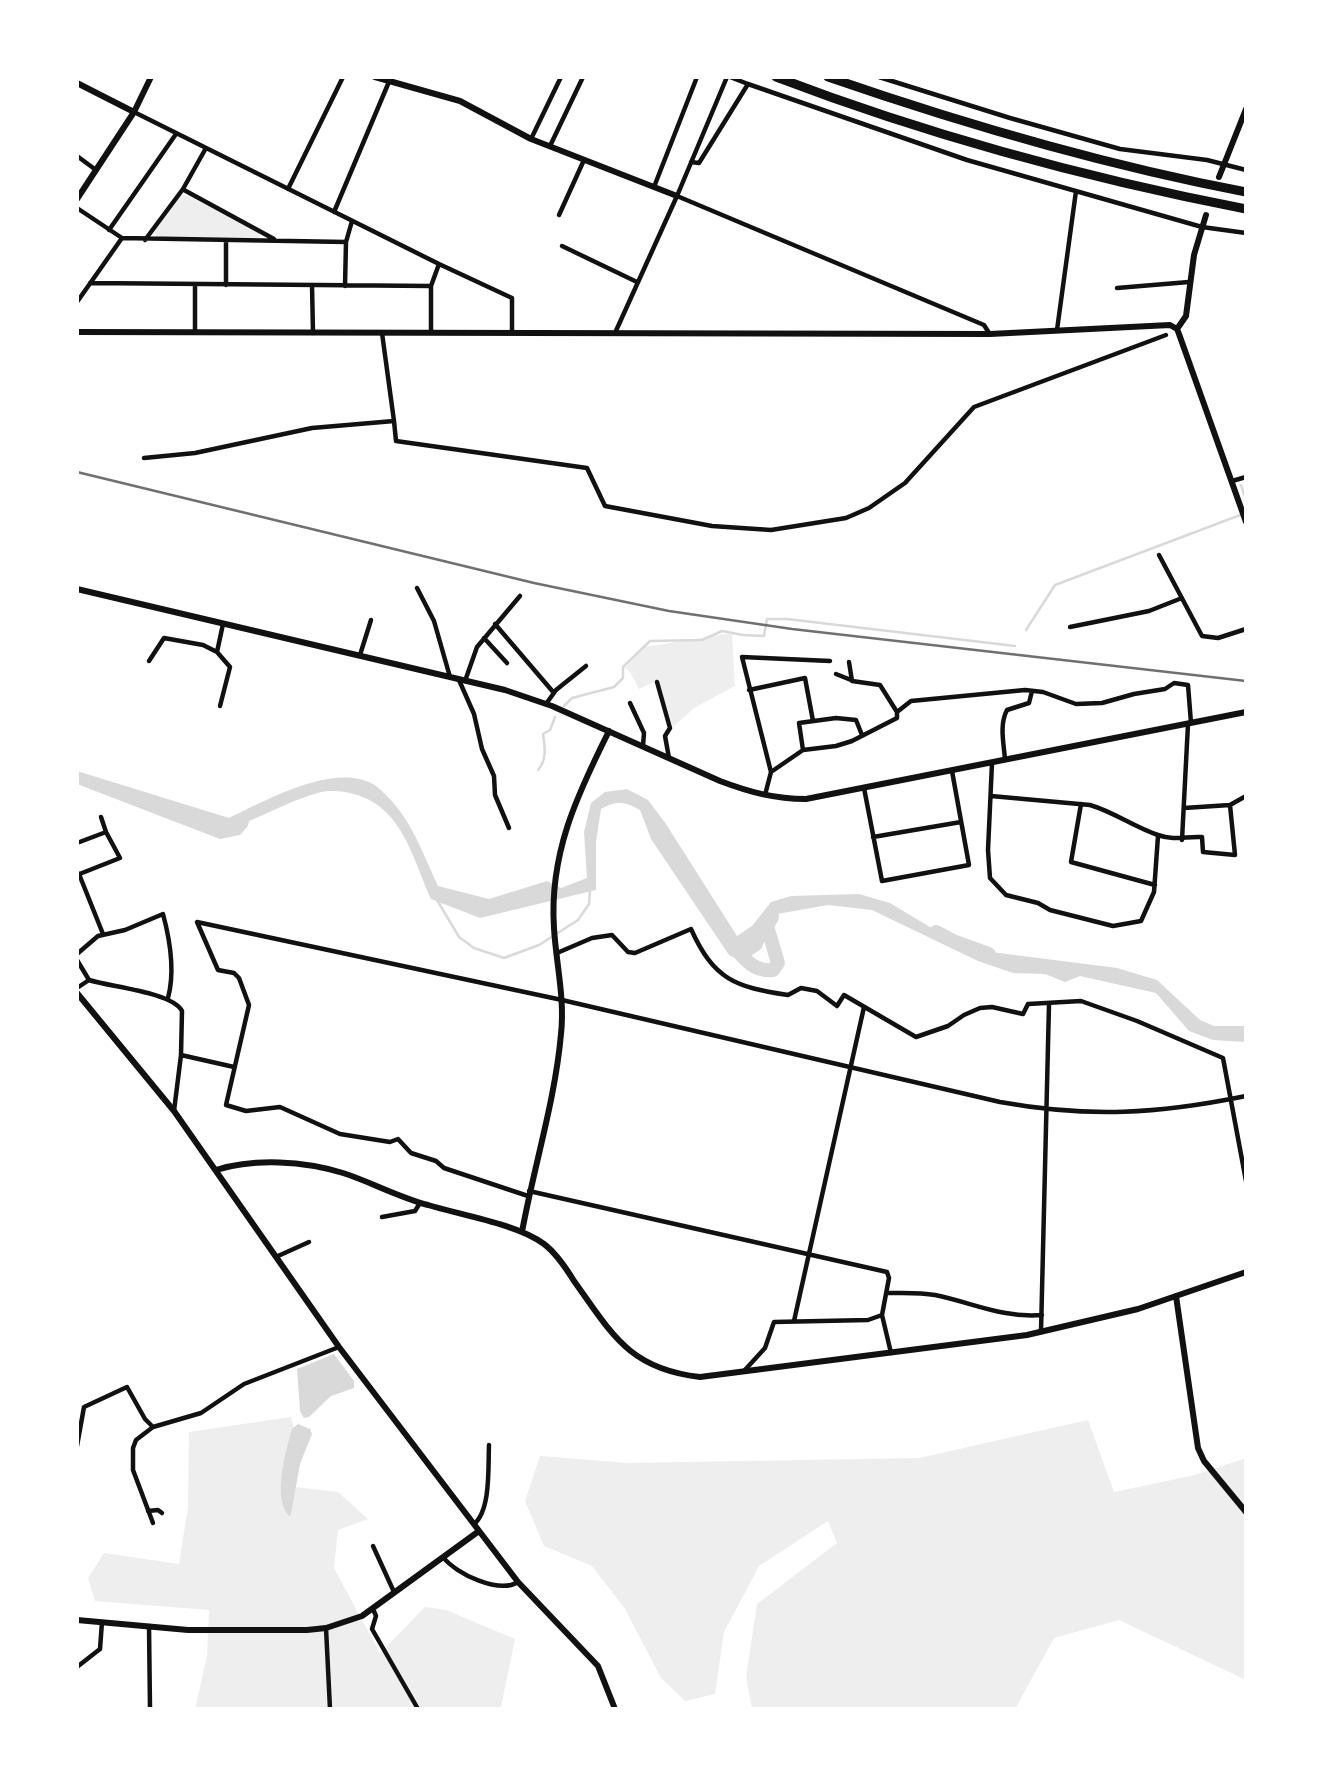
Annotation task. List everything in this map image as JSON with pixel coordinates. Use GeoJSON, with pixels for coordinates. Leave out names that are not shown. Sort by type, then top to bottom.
{"type":"FeatureCollection","features":[{"type":"Feature","properties":{"kind":"highway"},"geometry":{"type":"LineString","coordinates":[[776,77],[892,119],[1007,153],[1099,178],[1246,209]]}},
{"type":"Feature","properties":{"kind":"highway"},"geometry":{"type":"LineString","coordinates":[[828,77],[1022,139],[1210,186],[1246,192]]}},
{"type":"Feature","properties":{"kind":"street"},"geometry":{"type":"LineString","coordinates":[[77,199],[134,112],[151,77]]}},
{"type":"Feature","properties":{"kind":"street"},"geometry":{"type":"LineString","coordinates":[[288,190],[343,77]]}},
{"type":"Feature","properties":{"kind":"street"},"geometry":{"type":"LineString","coordinates":[[375,77],[390,79],[460,101],[549,147],[677,196],[984,326],[990,334]]}},
{"type":"Feature","properties":{"kind":"street"},"geometry":{"type":"LineString","coordinates":[[531,139],[561,77]]}},
{"type":"Feature","properties":{"kind":"street"},"geometry":{"type":"LineString","coordinates":[[549,147],[583,77]]}},
{"type":"Feature","properties":{"kind":"street"},"geometry":{"type":"LineString","coordinates":[[654,187],[697,77]]}},
{"type":"Feature","properties":{"kind":"street"},"geometry":{"type":"LineString","coordinates":[[615,334],[728,77],[967,160],[1202,227],[1246,233]]}},
{"type":"Feature","properties":{"kind":"street"},"geometry":{"type":"LineString","coordinates":[[879,77],[1120,149],[1223,164],[1246,170]]}},
{"type":"Feature","properties":{"kind":"street"},"geometry":{"type":"LineString","coordinates":[[334,212],[390,79]]}},
{"type":"Feature","properties":{"kind":"street"},"geometry":{"type":"LineString","coordinates":[[691,162],[699,163],[748,84]]}},
{"type":"Feature","properties":{"kind":"street"},"geometry":{"type":"LineString","coordinates":[[77,94],[80,85],[288,190],[512,298],[512,332]]}},
{"type":"Feature","properties":{"kind":"street"},"geometry":{"type":"LineString","coordinates":[[1219,177],[1246,109]]}},
{"type":"Feature","properties":{"kind":"street"},"geometry":{"type":"LineString","coordinates":[[109,230],[176,134]]}},
{"type":"Feature","properties":{"kind":"street"},"geometry":{"type":"LineString","coordinates":[[145,240],[183,190],[206,148]]}},
{"type":"Feature","properties":{"kind":"street"},"geometry":{"type":"LineString","coordinates":[[77,156],[96,170]]}},
{"type":"Feature","properties":{"kind":"street"},"geometry":{"type":"LineString","coordinates":[[559,215],[584,160]]}},
{"type":"Feature","properties":{"kind":"street"},"geometry":{"type":"LineString","coordinates":[[183,190],[275,240]]}},
{"type":"Feature","properties":{"kind":"street"},"geometry":{"type":"LineString","coordinates":[[1057,330],[1076,191]]}},
{"type":"Feature","properties":{"kind":"street"},"geometry":{"type":"LineString","coordinates":[[77,208],[122,238],[346,242]]}},
{"type":"Feature","properties":{"kind":"street"},"geometry":{"type":"LineString","coordinates":[[1177,329],[1186,316],[1194,255],[1206,215]]}},
{"type":"Feature","properties":{"kind":"street"},"geometry":{"type":"LineString","coordinates":[[345,286],[346,242],[352,221]]}},
{"type":"Feature","properties":{"kind":"street"},"geometry":{"type":"LineString","coordinates":[[77,302],[122,238]]}},
{"type":"Feature","properties":{"kind":"street"},"geometry":{"type":"LineString","coordinates":[[226,240],[226,285]]}},
{"type":"Feature","properties":{"kind":"street"},"geometry":{"type":"LineString","coordinates":[[562,246],[637,282]]}},
{"type":"Feature","properties":{"kind":"street"},"geometry":{"type":"LineString","coordinates":[[431,333],[430,286],[439,264]]}},
{"type":"Feature","properties":{"kind":"street"},"geometry":{"type":"LineString","coordinates":[[1117,288],[1189,282]]}},
{"type":"Feature","properties":{"kind":"street"},"geometry":{"type":"LineString","coordinates":[[90,284],[430,286]]}},
{"type":"Feature","properties":{"kind":"street"},"geometry":{"type":"LineString","coordinates":[[195,285],[195,333]]}},
{"type":"Feature","properties":{"kind":"street"},"geometry":{"type":"LineString","coordinates":[[312,285],[313,333]]}},
{"type":"Feature","properties":{"kind":"street"},"geometry":{"type":"LineString","coordinates":[[77,332],[990,334],[1166,325],[1177,329]]}},
{"type":"Feature","properties":{"kind":"street"},"geometry":{"type":"LineString","coordinates":[[1177,329],[1245,517]]}},
{"type":"Feature","properties":{"kind":"street"},"geometry":{"type":"LineString","coordinates":[[382,333],[396,441],[587,468],[604,506],[712,526],[782,529],[846,518],[869,508],[905,483],[974,407],[1166,335]]}},
{"type":"Feature","properties":{"kind":"street"},"geometry":{"type":"LineString","coordinates":[[144,457],[195,453],[312,428],[394,421]]}},
{"type":"Feature","properties":{"kind":"street"},"geometry":{"type":"LineString","coordinates":[[1232,481],[1246,477]]}},
{"type":"Feature","properties":{"kind":"street"},"geometry":{"type":"LineString","coordinates":[[1159,555],[1202,636],[1219,638],[1246,629]]}},
{"type":"Feature","properties":{"kind":"street"},"geometry":{"type":"LineString","coordinates":[[417,588],[434,621],[451,678]]}},
{"type":"Feature","properties":{"kind":"street"},"geometry":{"type":"LineString","coordinates":[[77,589],[505,690],[546,704],[720,781],[765,796],[806,799],[1246,712]]}},
{"type":"Feature","properties":{"kind":"street"},"geometry":{"type":"LineString","coordinates":[[509,828],[495,795],[494,776],[482,749],[462,680],[477,648],[520,596]]}},
{"type":"Feature","properties":{"kind":"street"},"geometry":{"type":"LineString","coordinates":[[1070,627],[1149,611],[1182,598]]}},
{"type":"Feature","properties":{"kind":"street"},"geometry":{"type":"LineString","coordinates":[[360,656],[371,620]]}},
{"type":"Feature","properties":{"kind":"street"},"geometry":{"type":"LineString","coordinates":[[217,652],[223,624]]}},
{"type":"Feature","properties":{"kind":"street"},"geometry":{"type":"LineString","coordinates":[[495,624],[554,693]]}},
{"type":"Feature","properties":{"kind":"street"},"geometry":{"type":"LineString","coordinates":[[149,661],[164,638],[203,645],[217,652],[230,667],[220,706]]}},
{"type":"Feature","properties":{"kind":"street"},"geometry":{"type":"LineString","coordinates":[[484,638],[507,663]]}},
{"type":"Feature","properties":{"kind":"street"},"geometry":{"type":"LineString","coordinates":[[765,796],[771,772],[742,657],[831,661]]}},
{"type":"Feature","properties":{"kind":"street"},"geometry":{"type":"LineString","coordinates":[[849,662],[852,681]]}},
{"type":"Feature","properties":{"kind":"street"},"geometry":{"type":"LineString","coordinates":[[546,704],[554,693],[586,666]]}},
{"type":"Feature","properties":{"kind":"street"},"geometry":{"type":"LineString","coordinates":[[771,772],[803,750],[852,741],[897,718],[897,712],[880,685],[852,681],[836,674]]}},
{"type":"Feature","properties":{"kind":"street"},"geometry":{"type":"LineString","coordinates":[[749,690],[805,678],[813,720]]}},
{"type":"Feature","properties":{"kind":"street"},"geometry":{"type":"LineString","coordinates":[[657,682],[670,729],[665,736],[670,758]]}},
{"type":"Feature","properties":{"kind":"street"},"geometry":{"type":"LineString","coordinates":[[897,712],[911,701],[938,697],[1031,691],[1043,692],[1076,704],[1102,703],[1165,689],[1174,683],[1188,685],[1190,723],[1182,840]]}},
{"type":"Feature","properties":{"kind":"street"},"geometry":{"type":"LineString","coordinates":[[1005,761],[1002,731],[1004,716],[1007,710],[1029,703],[1031,691]]}},
{"type":"Feature","properties":{"kind":"street"},"geometry":{"type":"LineString","coordinates":[[630,703],[644,733],[643,746]]}},
{"type":"Feature","properties":{"kind":"street"},"geometry":{"type":"LineString","coordinates":[[803,750],[799,723],[856,719],[862,735]]}},
{"type":"Feature","properties":{"kind":"street"},"geometry":{"type":"LineString","coordinates":[[522,1232],[562,1030],[562,1000],[554,927],[556,871],[567,823],[609,731]]}},
{"type":"Feature","properties":{"kind":"street"},"geometry":{"type":"LineString","coordinates":[[992,763],[988,850],[990,878],[1006,895],[1038,903],[1050,910],[1113,926],[1141,921],[1154,892],[1158,836]]}},
{"type":"Feature","properties":{"kind":"street"},"geometry":{"type":"LineString","coordinates":[[863,788],[882,881],[957,868],[969,865],[952,771]]}},
{"type":"Feature","properties":{"kind":"street"},"geometry":{"type":"LineString","coordinates":[[991,796],[1081,804],[1102,809],[1158,836],[1182,840],[1191,836],[1202,837],[1203,852],[1235,855],[1230,805]]}},
{"type":"Feature","properties":{"kind":"street"},"geometry":{"type":"LineString","coordinates":[[1184,808],[1230,805],[1246,796]]}},
{"type":"Feature","properties":{"kind":"street"},"geometry":{"type":"LineString","coordinates":[[1081,804],[1071,862],[1155,885]]}},
{"type":"Feature","properties":{"kind":"street"},"geometry":{"type":"LineString","coordinates":[[101,817],[120,858],[78,875],[103,934]]}},
{"type":"Feature","properties":{"kind":"street"},"geometry":{"type":"LineString","coordinates":[[873,837],[961,822]]}},
{"type":"Feature","properties":{"kind":"street"},"geometry":{"type":"LineString","coordinates":[[77,843],[106,832]]}},
{"type":"Feature","properties":{"kind":"street"},"geometry":{"type":"LineString","coordinates":[[77,954],[103,934],[125,930],[163,914],[170,954],[168,999]]}},
{"type":"Feature","properties":{"kind":"street"},"geometry":{"type":"LineString","coordinates":[[891,1353],[881,1315],[889,1278],[887,1272],[529,1193],[444,1168],[436,1161],[411,1153],[398,1139],[390,1142],[340,1134],[280,1107],[246,1111],[226,1105],[249,1005],[239,978],[234,973],[218,970],[197,922],[562,1000],[1046,1110],[1128,1113],[1246,1096]]}},
{"type":"Feature","properties":{"kind":"street"},"geometry":{"type":"LineString","coordinates":[[556,953],[592,938],[612,935],[628,952],[635,953],[691,929],[703,955],[717,972],[731,981],[788,995],[801,988],[817,991],[837,1006],[844,995],[916,1037],[948,1026],[980,1008],[992,1007],[1023,1014],[1028,1004],[1081,1001],[1137,1021],[1223,1058],[1246,1181]]}},
{"type":"Feature","properties":{"kind":"street"},"geometry":{"type":"LineString","coordinates":[[77,960],[89,980],[168,999],[180,1006],[181,1055],[174,1111]]}},
{"type":"Feature","properties":{"kind":"street"},"geometry":{"type":"LineString","coordinates":[[89,980],[77,990],[174,1111],[278,1256],[339,1347],[518,1582],[598,1666],[615,1709]]}},
{"type":"Feature","properties":{"kind":"street"},"geometry":{"type":"LineString","coordinates":[[1041,1332],[1049,1004]]}},
{"type":"Feature","properties":{"kind":"street"},"geometry":{"type":"LineString","coordinates":[[794,1321],[852,1068],[863,1007]]}},
{"type":"Feature","properties":{"kind":"street"},"geometry":{"type":"LineString","coordinates":[[181,1055],[235,1067]]}},
{"type":"Feature","properties":{"kind":"street"},"geometry":{"type":"LineString","coordinates":[[216,1170],[257,1163],[321,1167],[420,1203],[522,1232],[545,1244],[552,1252],[615,1339],[643,1360],[670,1372],[700,1377],[1041,1332],[1125,1312],[1246,1272]]}},
{"type":"Feature","properties":{"kind":"street"},"geometry":{"type":"LineString","coordinates":[[382,1217],[415,1211],[420,1203]]}},
{"type":"Feature","properties":{"kind":"street"},"geometry":{"type":"LineString","coordinates":[[278,1256],[309,1242]]}},
{"type":"Feature","properties":{"kind":"street"},"geometry":{"type":"LineString","coordinates":[[886,1293],[935,1295],[1018,1317],[1042,1315]]}},
{"type":"Feature","properties":{"kind":"street"},"geometry":{"type":"LineString","coordinates":[[1176,1296],[1198,1448],[1204,1461],[1246,1512]]}},
{"type":"Feature","properties":{"kind":"street"},"geometry":{"type":"LineString","coordinates":[[742,1372],[765,1348],[774,1322],[868,1320],[881,1315]]}},
{"type":"Feature","properties":{"kind":"street"},"geometry":{"type":"LineString","coordinates":[[153,1523],[134,1475],[132,1453],[136,1440],[153,1427],[201,1413],[244,1384],[339,1347]]}},
{"type":"Feature","properties":{"kind":"street"},"geometry":{"type":"LineString","coordinates":[[77,1446],[84,1407],[127,1387],[145,1419],[153,1427]]}},
{"type":"Feature","properties":{"kind":"street"},"geometry":{"type":"LineString","coordinates":[[474,1524],[485,1509],[489,1445]]}},
{"type":"Feature","properties":{"kind":"street"},"geometry":{"type":"LineString","coordinates":[[148,1511],[158,1510],[162,1513]]}},
{"type":"Feature","properties":{"kind":"street"},"geometry":{"type":"LineString","coordinates":[[77,1620],[201,1630],[326,1628],[347,1622],[373,1609],[479,1531]]}},
{"type":"Feature","properties":{"kind":"street"},"geometry":{"type":"LineString","coordinates":[[373,1546],[395,1593]]}},
{"type":"Feature","properties":{"kind":"street"},"geometry":{"type":"LineString","coordinates":[[443,1558],[481,1582],[512,1586],[518,1582]]}},
{"type":"Feature","properties":{"kind":"street"},"geometry":{"type":"LineString","coordinates":[[373,1609],[376,1616],[372,1629],[418,1709]]}},
{"type":"Feature","properties":{"kind":"street"},"geometry":{"type":"LineString","coordinates":[[77,1667],[100,1649],[102,1622]]}},
{"type":"Feature","properties":{"kind":"street"},"geometry":{"type":"LineString","coordinates":[[149,1626],[150,1709]]}},
{"type":"Feature","properties":{"kind":"street"},"geometry":{"type":"LineString","coordinates":[[326,1628],[330,1709]]}},
{"type":"Feature","properties":{"kind":"shaded area"},"geometry":{"type":"Polygon","coordinates":[[[181,195],[260,232],[259,238],[156,237],[154,232],[181,195]]]}},
{"type":"Feature","properties":{"kind":"shaded area"},"geometry":{"type":"Polygon","coordinates":[[[732,633],[735,686],[694,708],[673,727],[658,680],[639,689],[625,668],[645,647],[732,633]]]}},
{"type":"Feature","properties":{"kind":"shaded area"},"geometry":{"type":"Polygon","coordinates":[[[77,771],[229,818],[301,786],[322,780],[360,779],[376,786],[399,810],[417,840],[438,886],[489,899],[547,881],[561,888],[587,878],[584,832],[591,803],[605,792],[627,789],[648,800],[666,824],[737,936],[752,926],[771,902],[791,896],[859,894],[890,903],[960,945],[991,952],[1117,968],[1157,980],[1200,1020],[1214,1026],[1246,1026],[1246,1042],[1213,1040],[1189,1031],[1156,993],[1080,976],[1065,982],[1045,974],[1013,973],[978,961],[872,910],[828,905],[777,914],[761,949],[742,962],[729,955],[651,839],[640,810],[625,804],[616,803],[601,809],[596,842],[596,890],[480,918],[431,899],[402,834],[382,808],[367,799],[342,792],[318,793],[249,821],[240,835],[220,839],[77,784],[77,771]]]}},
{"type":"Feature","properties":{"kind":"shaded area"},"geometry":{"type":"Polygon","coordinates":[[[334,1354],[354,1381],[354,1388],[331,1396],[309,1417],[304,1418],[300,1411],[297,1369],[334,1354]]]}},
{"type":"Feature","properties":{"kind":"shaded area"},"geometry":{"type":"Polygon","coordinates":[[[291,1417],[298,1443],[286,1486],[338,1492],[368,1519],[338,1530],[334,1568],[380,1653],[425,1607],[446,1610],[515,1639],[501,1707],[195,1709],[207,1656],[209,1610],[95,1601],[88,1578],[104,1553],[179,1564],[188,1507],[189,1432],[291,1417]]]}},
{"type":"Feature","properties":{"kind":"shaded area"},"geometry":{"type":"Polygon","coordinates":[[[1088,1420],[1114,1492],[1195,1475],[1246,1458],[1246,1680],[1119,1620],[1054,1638],[1015,1709],[752,1709],[746,1677],[757,1604],[837,1543],[828,1521],[759,1566],[724,1632],[715,1694],[685,1701],[661,1678],[625,1609],[592,1566],[544,1546],[525,1501],[540,1456],[628,1463],[919,1458],[1088,1420]]]}},
{"type":"Feature","properties":{"kind":"shaded area"},"geometry":{"type":"Polygon","coordinates":[[[298,1424],[310,1429],[312,1434],[300,1464],[289,1516],[281,1498],[282,1474],[292,1429],[298,1424]]]}},
{"type":"Feature","properties":{"kind":"waterway"},"geometry":{"type":"LineString","coordinates":[[1241,485],[1246,500]]}},
{"type":"Feature","properties":{"kind":"waterway"},"geometry":{"type":"LineString","coordinates":[[1026,630],[1055,585],[1243,514]]}},
{"type":"Feature","properties":{"kind":"waterway"},"geometry":{"type":"LineString","coordinates":[[564,706],[572,698],[614,687],[623,678],[623,667],[650,641],[702,640],[722,631],[764,636],[767,619],[787,619],[1015,646]]}},
{"type":"Feature","properties":{"kind":"waterway"},"geometry":{"type":"LineString","coordinates":[[538,770],[544,758],[543,734],[550,730],[555,717]]}},
{"type":"Feature","properties":{"kind":"waterway"},"geometry":{"type":"LineString","coordinates":[[437,900],[459,937],[474,948],[504,958],[539,945],[578,920],[589,904],[590,890]]}},
{"type":"Feature","properties":{"kind":"waterway"},"geometry":{"type":"LineString","coordinates":[[734,947],[746,961],[756,967],[773,970],[778,963],[767,926],[772,917]]}},
{"type":"Feature","properties":{"kind":"waterway"},"geometry":{"type":"LineString","coordinates":[[936,932],[989,954]]}},
{"type":"Feature","properties":{"kind":"railway"},"geometry":{"type":"LineString","coordinates":[[77,472],[534,583],[669,611],[792,629],[1246,681]]}}]}
